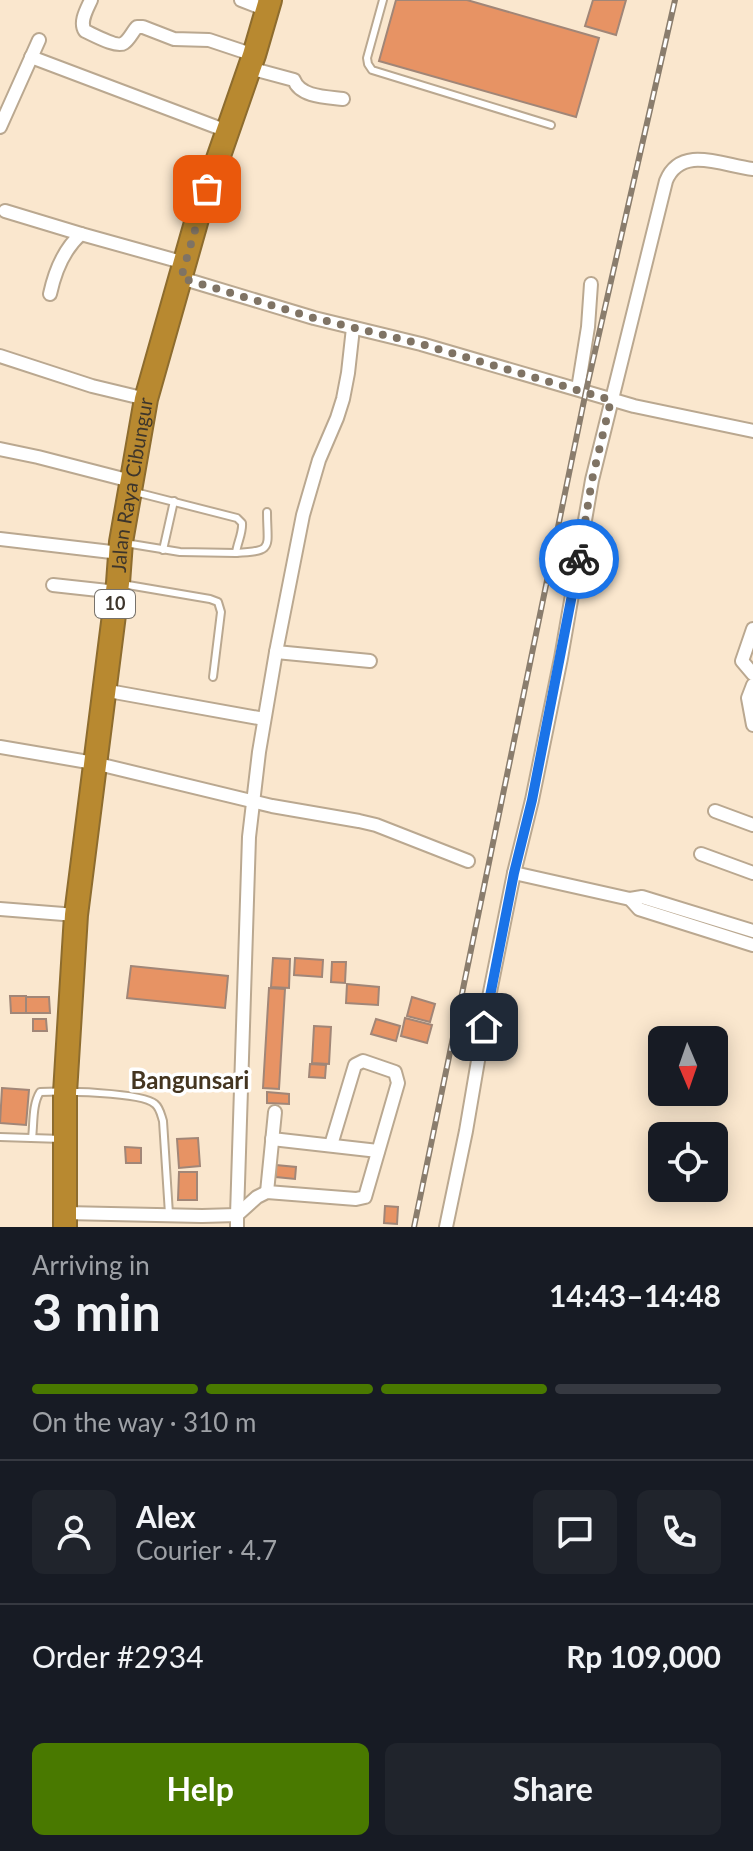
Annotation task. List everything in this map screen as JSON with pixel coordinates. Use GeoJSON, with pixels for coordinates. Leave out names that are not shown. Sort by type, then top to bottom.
{"type":"FeatureCollection","features":[{"type":"Feature","properties":{"kind":"highway","name":"Jalan Raya Cibungur"},"geometry":{"type":"LineString","coordinates":[[65,1220],[65,1093],[76,915],[130,486],[146,399],[197,219],[269,5]]}},
{"type":"Feature","properties":{"kind":"street"},"geometry":{"type":"LineString","coordinates":[[91,0],[83,28],[117,44],[126,42],[137,27],[174,39],[209,40],[294,80],[296,87],[303,91],[343,99]]}},
{"type":"Feature","properties":{"kind":"street"},"geometry":{"type":"LineString","coordinates":[[241,0],[269,5]]}},
{"type":"Feature","properties":{"kind":"street"},"geometry":{"type":"LineString","coordinates":[[0,127],[39,40]]}},
{"type":"Feature","properties":{"kind":"street"},"geometry":{"type":"LineString","coordinates":[[31,57],[227,131]]}},
{"type":"Feature","properties":{"kind":"street"},"geometry":{"type":"LineString","coordinates":[[446,1227],[514,873],[561,658],[588,499],[669,173],[680,163],[703,159],[753,169]]}},
{"type":"Feature","properties":{"kind":"street"},"geometry":{"type":"LineString","coordinates":[[5,211],[81,234],[353,328],[421,344],[611,400],[753,431]]}},
{"type":"Feature","properties":{"kind":"street"},"geometry":{"type":"LineString","coordinates":[[50,294],[62,258],[81,234]]}},
{"type":"Feature","properties":{"kind":"street"},"geometry":{"type":"LineString","coordinates":[[578,389],[591,284]]}},
{"type":"Feature","properties":{"kind":"street"},"geometry":{"type":"LineString","coordinates":[[237,1221],[249,837],[253,802],[276,652],[308,499],[319,460],[343,399],[353,328]]}},
{"type":"Feature","properties":{"kind":"street"},"geometry":{"type":"LineString","coordinates":[[0,356],[92,386],[146,399]]}},
{"type":"Feature","properties":{"kind":"street"},"geometry":{"type":"LineString","coordinates":[[0,449],[130,486]]}},
{"type":"Feature","properties":{"kind":"street"},"geometry":{"type":"LineString","coordinates":[[0,539],[121,548]]}},
{"type":"Feature","properties":{"kind":"street"},"geometry":{"type":"LineString","coordinates":[[53,585],[117,588]]}},
{"type":"Feature","properties":{"kind":"street"},"geometry":{"type":"LineString","coordinates":[[753,629],[742,661],[753,674]]}},
{"type":"Feature","properties":{"kind":"street"},"geometry":{"type":"LineString","coordinates":[[276,652],[370,661]]}},
{"type":"Feature","properties":{"kind":"street"},"geometry":{"type":"LineString","coordinates":[[753,685],[748,698],[753,725]]}},
{"type":"Feature","properties":{"kind":"street"},"geometry":{"type":"LineString","coordinates":[[103,690],[264,719]]}},
{"type":"Feature","properties":{"kind":"street"},"geometry":{"type":"LineString","coordinates":[[0,747],[94,763],[253,802],[345,817],[468,861]]}},
{"type":"Feature","properties":{"kind":"street"},"geometry":{"type":"LineString","coordinates":[[715,811],[753,825]]}},
{"type":"Feature","properties":{"kind":"street"},"geometry":{"type":"LineString","coordinates":[[701,854],[753,873]]}},
{"type":"Feature","properties":{"kind":"street"},"geometry":{"type":"LineString","coordinates":[[514,873],[630,899],[642,897],[753,931]]}},
{"type":"Feature","properties":{"kind":"street"},"geometry":{"type":"LineString","coordinates":[[630,899],[639,909],[753,945]]}},
{"type":"Feature","properties":{"kind":"street"},"geometry":{"type":"LineString","coordinates":[[0,909],[76,915]]}},
{"type":"Feature","properties":{"kind":"street"},"geometry":{"type":"LineString","coordinates":[[237,1221],[257,1197],[267,1192],[365,1197],[398,1083],[395,1072],[363,1061],[355,1065],[331,1145]]}},
{"type":"Feature","properties":{"kind":"street"},"geometry":{"type":"LineString","coordinates":[[267,1192],[275,1112]]}},
{"type":"Feature","properties":{"kind":"street"},"geometry":{"type":"LineString","coordinates":[[272,1139],[378,1151]]}},
{"type":"Feature","properties":{"kind":"street"},"geometry":{"type":"LineString","coordinates":[[65,1220],[169,1216],[237,1221]]}},
{"type":"Feature","properties":{"kind":"lane"},"geometry":{"type":"LineString","coordinates":[[383,0],[367,58],[372,70],[551,125]]}},
{"type":"Feature","properties":{"kind":"lane"},"geometry":{"type":"LineString","coordinates":[[130,486],[237,518],[242,523],[242,529],[236,553]]}},
{"type":"Feature","properties":{"kind":"lane"},"geometry":{"type":"LineString","coordinates":[[163,550],[174,501]]}},
{"type":"Feature","properties":{"kind":"lane"},"geometry":{"type":"LineString","coordinates":[[121,548],[209,554],[259,552],[267,543],[267,512]]}},
{"type":"Feature","properties":{"kind":"lane"},"geometry":{"type":"LineString","coordinates":[[117,588],[218,602],[221,612],[213,677]]}},
{"type":"Feature","properties":{"kind":"lane"},"geometry":{"type":"LineString","coordinates":[[32,1138],[37,1095],[40,1092],[132,1095],[154,1103],[163,1121],[169,1216]]}},
{"type":"Feature","properties":{"kind":"lane"},"geometry":{"type":"LineString","coordinates":[[0,1137],[65,1139]]}},
{"type":"Feature","properties":{"kind":"building"},"geometry":{"type":"Polygon","coordinates":[[[396,0],[467,0],[599,38],[576,117],[379,61],[396,0]]]}},
{"type":"Feature","properties":{"kind":"building"},"geometry":{"type":"Polygon","coordinates":[[[593,0],[626,0],[616,35],[585,26],[593,0]]]}},
{"type":"Feature","properties":{"kind":"building"},"geometry":{"type":"Polygon","coordinates":[[[273,958],[290,959],[289,988],[271,987],[273,958]]]}},
{"type":"Feature","properties":{"kind":"building"},"geometry":{"type":"Polygon","coordinates":[[[295,958],[323,960],[322,977],[294,975],[295,958]]]}},
{"type":"Feature","properties":{"kind":"building"},"geometry":{"type":"Polygon","coordinates":[[[332,962],[346,962],[345,983],[331,982],[332,962]]]}},
{"type":"Feature","properties":{"kind":"building"},"geometry":{"type":"Polygon","coordinates":[[[131,966],[228,976],[225,1008],[127,998],[131,966]]]}},
{"type":"Feature","properties":{"kind":"building"},"geometry":{"type":"Polygon","coordinates":[[[347,984],[379,987],[378,1005],[346,1003],[347,984]]]}},
{"type":"Feature","properties":{"kind":"building"},"geometry":{"type":"Polygon","coordinates":[[[269,988],[285,989],[279,1089],[263,1088],[269,988]]]}},
{"type":"Feature","properties":{"kind":"building"},"geometry":{"type":"Polygon","coordinates":[[[10,996],[26,996],[26,1013],[11,1013],[10,996]]]}},
{"type":"Feature","properties":{"kind":"building"},"geometry":{"type":"Polygon","coordinates":[[[26,997],[49,997],[50,1013],[26,1013],[26,997]]]}},
{"type":"Feature","properties":{"kind":"building"},"geometry":{"type":"Polygon","coordinates":[[[412,997],[435,1004],[430,1022],[407,1016],[412,997]]]}},
{"type":"Feature","properties":{"kind":"building"},"geometry":{"type":"Polygon","coordinates":[[[405,1018],[432,1025],[427,1043],[401,1036],[405,1018]]]}},
{"type":"Feature","properties":{"kind":"building"},"geometry":{"type":"Polygon","coordinates":[[[33,1019],[46,1019],[47,1031],[33,1031],[33,1019]]]}},
{"type":"Feature","properties":{"kind":"building"},"geometry":{"type":"Polygon","coordinates":[[[376,1019],[400,1026],[396,1041],[371,1034],[376,1019]]]}},
{"type":"Feature","properties":{"kind":"building"},"geometry":{"type":"Polygon","coordinates":[[[314,1026],[331,1027],[329,1064],[312,1063],[314,1026]]]}},
{"type":"Feature","properties":{"kind":"building"},"geometry":{"type":"Polygon","coordinates":[[[310,1064],[326,1065],[325,1078],[309,1077],[310,1064]]]}},
{"type":"Feature","properties":{"kind":"building"},"geometry":{"type":"Polygon","coordinates":[[[2,1088],[29,1090],[26,1125],[0,1123],[2,1088]]]}},
{"type":"Feature","properties":{"kind":"building"},"geometry":{"type":"Polygon","coordinates":[[[267,1092],[289,1094],[289,1104],[267,1103],[267,1092]]]}},
{"type":"Feature","properties":{"kind":"building"},"geometry":{"type":"Polygon","coordinates":[[[198,1138],[200,1166],[179,1168],[177,1139],[198,1138]]]}},
{"type":"Feature","properties":{"kind":"building"},"geometry":{"type":"Polygon","coordinates":[[[125,1147],[141,1148],[141,1163],[126,1163],[125,1147]]]}},
{"type":"Feature","properties":{"kind":"building"},"geometry":{"type":"Polygon","coordinates":[[[276,1165],[296,1167],[295,1179],[276,1177],[276,1165]]]}},
{"type":"Feature","properties":{"kind":"building"},"geometry":{"type":"Polygon","coordinates":[[[179,1172],[197,1172],[197,1200],[178,1200],[179,1172]]]}},
{"type":"Feature","properties":{"kind":"building"},"geometry":{"type":"Polygon","coordinates":[[[385,1206],[398,1207],[397,1224],[384,1223],[385,1206]]]}},
{"type":"Feature","properties":{"kind":"railway"},"geometry":{"type":"LineString","coordinates":[[414,1227],[586,391],[675,0]]}},
{"type":"Feature","properties":{"kind":"way so far"},"geometry":{"type":"LineString","coordinates":[[207,189],[181,278],[611,400],[588,499],[579,559]]}},
{"type":"Feature","properties":{"kind":"district","name":"Bangunsari"},"geometry":{"type":"Point","coordinates":[190,1081]}},
{"type":"Feature","properties":{"kind":"route"},"geometry":{"type":"LineString","coordinates":[[484,1027],[579,559]]}}]}
